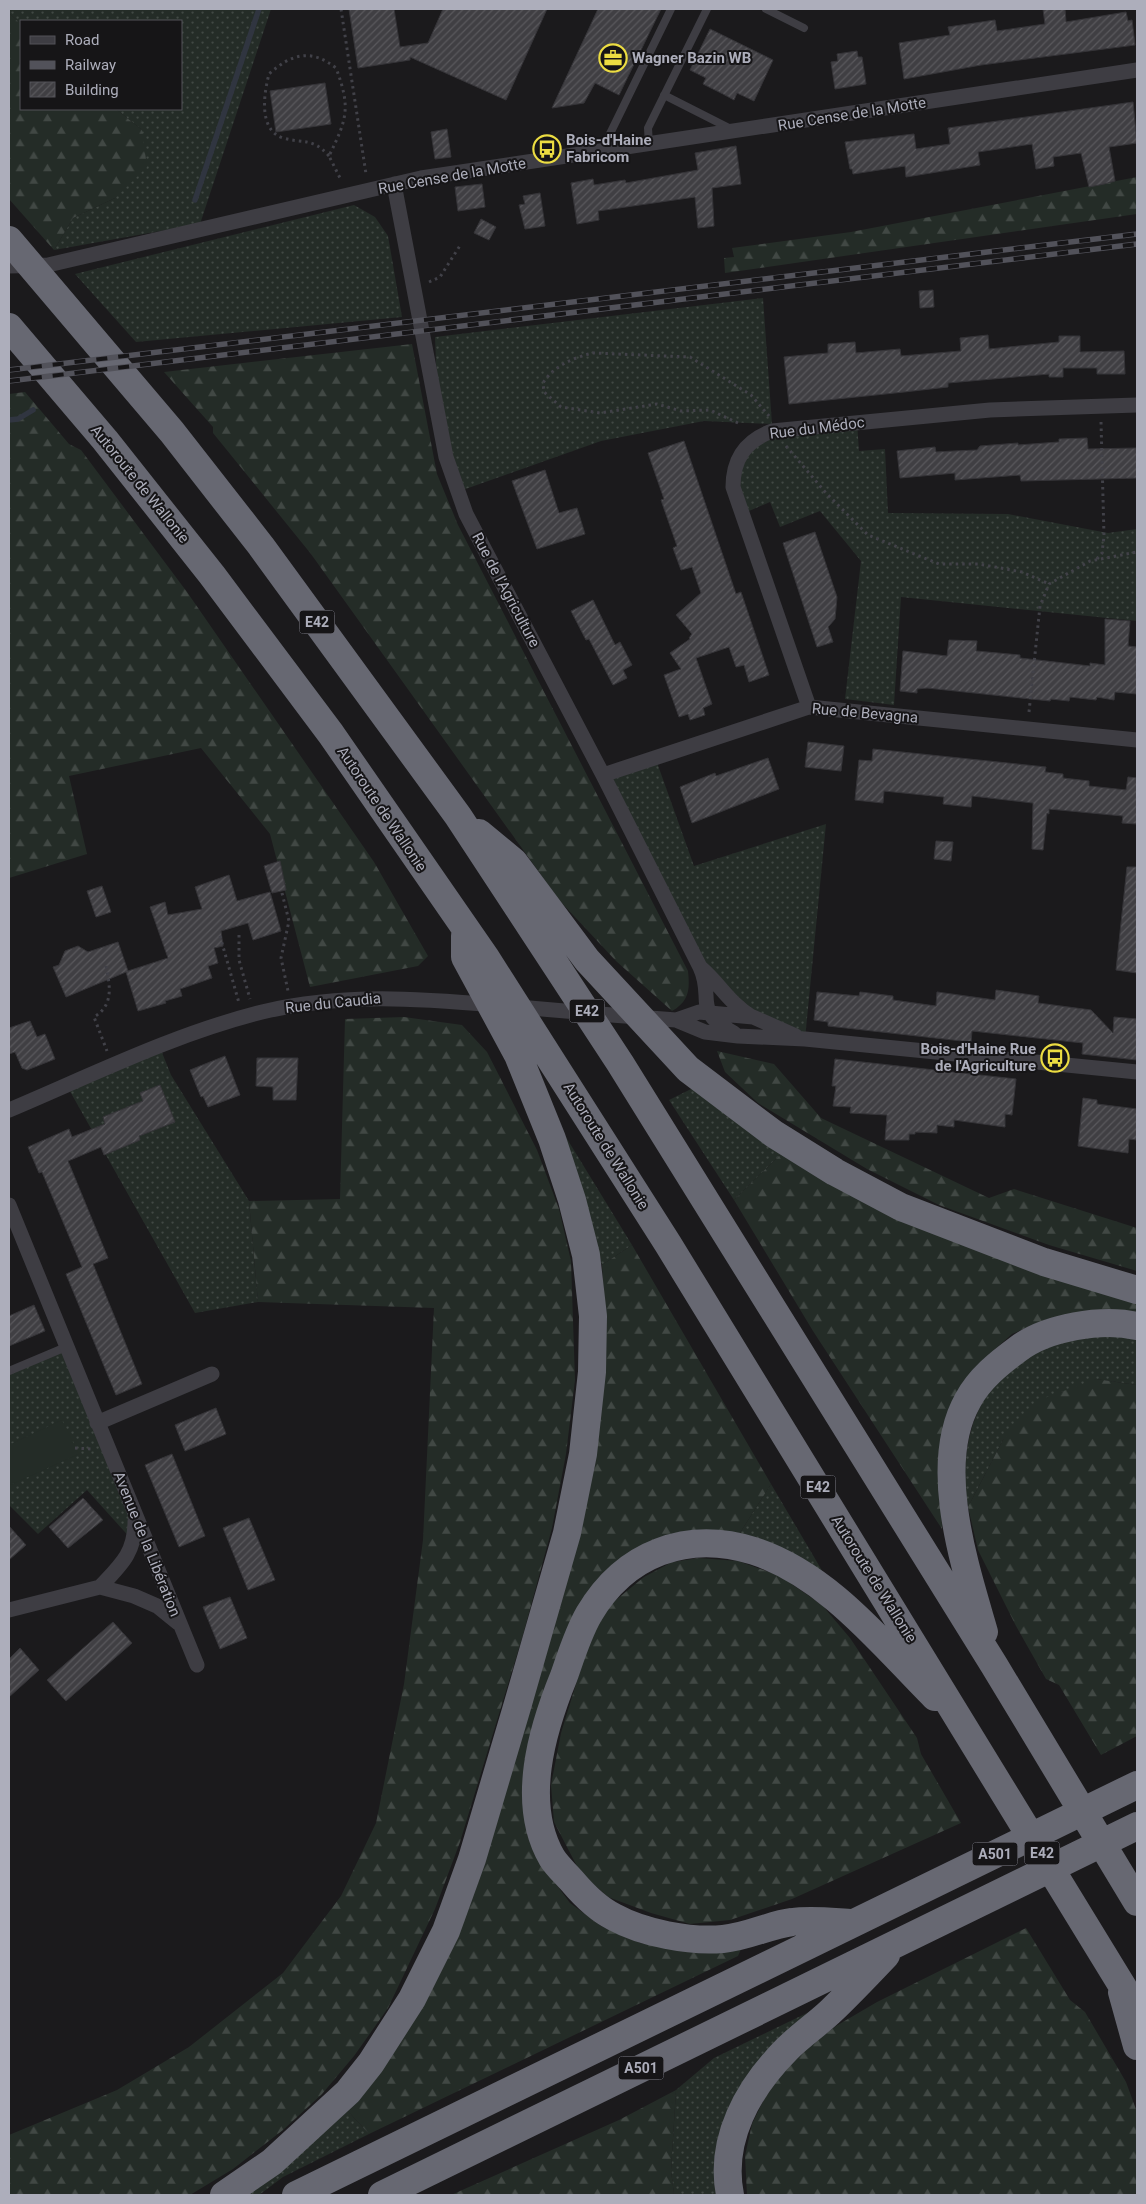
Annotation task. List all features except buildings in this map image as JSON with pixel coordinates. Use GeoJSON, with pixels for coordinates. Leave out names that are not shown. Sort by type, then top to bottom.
{"type":"FeatureCollection","features":[{"type":"Feature","properties":{"kind":"highway","name":"E42"},"geometry":{"type":"LineString","coordinates":[[9,240],[172,432],[261,546],[458,816],[554,960],[620,1064],[994,1665],[1137,1902]]}},
{"type":"Feature","properties":{"kind":"highway","name":"Autoroute de Wallonie"},"geometry":{"type":"LineString","coordinates":[[9,327],[106,440],[212,575],[331,734],[465,930],[476,957],[550,1058],[968,1730],[1137,2010]]}},
{"type":"Feature","properties":{"kind":"highway"},"geometry":{"type":"LineString","coordinates":[[458,816],[514,862],[586,960],[688,1069],[774,1134],[835,1172],[901,1207],[1044,1262],[1137,1290]]}},
{"type":"Feature","properties":{"kind":"highway"},"geometry":{"type":"LineString","coordinates":[[224,2195],[272,2162],[348,2092],[371,2064],[412,1999],[446,1931],[472,1859],[567,1533],[584,1454],[592,1372],[593,1316],[586,1255],[572,1200],[552,1139],[476,957]]}},
{"type":"Feature","properties":{"kind":"highway"},"geometry":{"type":"LineString","coordinates":[[994,1665],[961,1550],[952,1490],[954,1440],[968,1400],[994,1368],[1031,1339],[1070,1327],[1126,1323],[1137,1326]]}},
{"type":"Feature","properties":{"kind":"highway"},"geometry":{"type":"LineString","coordinates":[[853,1923],[793,1921],[723,1939],[684,1937],[655,1932],[613,1917],[583,1894],[552,1858],[540,1827],[536,1771],[551,1708],[587,1616],[601,1596],[636,1563],[672,1547],[710,1542],[756,1552],[783,1564],[818,1585],[866,1628],[968,1730]]}},
{"type":"Feature","properties":{"kind":"highway","name":"A501"},"geometry":{"type":"LineString","coordinates":[[296,2195],[1137,1784]]}},
{"type":"Feature","properties":{"kind":"highway","name":"A501"},"geometry":{"type":"LineString","coordinates":[[382,2195],[1137,1826]]}},
{"type":"Feature","properties":{"kind":"highway"},"geometry":{"type":"LineString","coordinates":[[730,2195],[727,2182],[728,2149],[735,2125],[761,2077],[787,2048],[829,2013],[901,1940]]}},
{"type":"Feature","properties":{"kind":"highway"},"geometry":{"type":"LineString","coordinates":[[1117,1976],[1137,2046]]}},
{"type":"Feature","properties":{"kind":"street","name":"Rue Cense de la Motte"},"geometry":{"type":"LineString","coordinates":[[9,266],[48,265],[421,178],[737,132],[1137,70]]}},
{"type":"Feature","properties":{"kind":"street","name":"Rue de l'Agriculture"},"geometry":{"type":"LineString","coordinates":[[394,184],[451,476],[466,514],[603,775],[700,967],[704,976],[705,1005],[718,1018]]}},
{"type":"Feature","properties":{"kind":"street","name":"Rue du Médoc"},"geometry":{"type":"LineString","coordinates":[[808,707],[732,487],[733,468],[740,455],[754,440],[772,431],[990,410],[1137,405]]}},
{"type":"Feature","properties":{"kind":"street","name":"Rue de Bevagna"},"geometry":{"type":"LineString","coordinates":[[603,775],[808,707],[1137,740]]}},
{"type":"Feature","properties":{"kind":"street","name":"Rue de l'Agriculture"},"geometry":{"type":"LineString","coordinates":[[700,967],[710,975],[726,997],[753,1017]]}},
{"type":"Feature","properties":{"kind":"street"},"geometry":{"type":"LineString","coordinates":[[683,1018],[699,1001],[704,986]]}},
{"type":"Feature","properties":{"kind":"street","name":"Rue du Caudia"},"geometry":{"type":"LineString","coordinates":[[9,1110],[195,1032],[292,1006],[358,998],[391,997],[683,1018],[699,1012],[718,1018],[753,1017],[804,1039]]}},
{"type":"Feature","properties":{"kind":"street"},"geometry":{"type":"LineString","coordinates":[[705,1032],[714,1029],[718,1018],[729,1011],[726,997]]}},
{"type":"Feature","properties":{"kind":"street","name":"Rue du Caudia"},"geometry":{"type":"LineString","coordinates":[[683,1018],[705,1032],[738,1036],[804,1039],[1137,1072]]}},
{"type":"Feature","properties":{"kind":"street"},"geometry":{"type":"LineString","coordinates":[[718,1018],[738,1036]]}},
{"type":"Feature","properties":{"kind":"street","name":"Avenue de la Libération"},"geometry":{"type":"LineString","coordinates":[[9,1206],[197,1665]]}},
{"type":"Feature","properties":{"kind":"street"},"geometry":{"type":"LineString","coordinates":[[97,1423],[212,1374]]}},
{"type":"Feature","properties":{"kind":"street"},"geometry":{"type":"LineString","coordinates":[[100,1587],[129,1555],[135,1535],[135,1515]]}},
{"type":"Feature","properties":{"kind":"street"},"geometry":{"type":"LineString","coordinates":[[9,1610],[100,1587],[134,1596],[157,1606],[181,1626]]}},
{"type":"Feature","properties":{"kind":"lane"},"geometry":{"type":"LineString","coordinates":[[602,152],[671,9]]}},
{"type":"Feature","properties":{"kind":"lane"},"geometry":{"type":"LineString","coordinates":[[649,145],[648,128],[707,9]]}},
{"type":"Feature","properties":{"kind":"lane"},"geometry":{"type":"LineString","coordinates":[[766,9],[804,28]]}},
{"type":"Feature","properties":{"kind":"lane"},"geometry":{"type":"LineString","coordinates":[[664,95],[737,132]]}},
{"type":"Feature","properties":{"kind":"lane"},"geometry":{"type":"LineString","coordinates":[[9,1371],[66,1348]]}},
{"type":"Feature","properties":{"kind":"path"},"geometry":{"type":"LineString","coordinates":[[341,9],[368,190]]}},
{"type":"Feature","properties":{"kind":"path"},"geometry":{"type":"LineString","coordinates":[[329,156],[316,143],[283,138],[274,133],[268,124],[264,108],[269,74],[290,58],[301,56],[319,58],[336,68],[342,83],[346,117],[329,156],[330,162],[344,186]]}},
{"type":"Feature","properties":{"kind":"path"},"geometry":{"type":"LineString","coordinates":[[415,285],[435,281],[440,277],[461,244]]}},
{"type":"Feature","properties":{"kind":"path"},"geometry":{"type":"LineString","coordinates":[[738,423],[710,410],[681,410],[657,404],[600,413],[561,408],[544,392],[543,383],[562,365],[579,356],[628,354],[690,357],[760,402],[770,417],[772,431],[826,493],[868,535],[939,564],[979,564],[1022,572],[1050,584]]}},
{"type":"Feature","properties":{"kind":"path"},"geometry":{"type":"LineString","coordinates":[[1097,560],[1104,544],[1100,406]]}},
{"type":"Feature","properties":{"kind":"path"},"geometry":{"type":"LineString","coordinates":[[1027,728],[1040,606],[1050,584],[1055,579],[1090,561],[1137,552]]}},
{"type":"Feature","properties":{"kind":"path"},"geometry":{"type":"LineString","coordinates":[[282,893],[289,921],[281,958],[292,1006]]}},
{"type":"Feature","properties":{"kind":"path"},"geometry":{"type":"LineString","coordinates":[[239,935],[239,960],[249,1016]]}},
{"type":"Feature","properties":{"kind":"path"},"geometry":{"type":"LineString","coordinates":[[220,936],[249,1016]]}},
{"type":"Feature","properties":{"kind":"path"},"geometry":{"type":"LineString","coordinates":[[106,966],[110,986],[109,998],[102,1012],[94,1017],[113,1066]]}},
{"type":"Feature","properties":{"kind":"green space"},"geometry":{"type":"Polygon","coordinates":[[[9,9],[271,9],[200,224],[54,250],[73,218],[115,198],[142,130],[117,110],[182,110],[182,20],[20,20],[20,23],[9,13],[9,9]]]}},
{"type":"Feature","properties":{"kind":"green space"},"geometry":{"type":"Polygon","coordinates":[[[9,13],[20,23],[20,110],[117,110],[142,130],[147,167],[115,198],[73,218],[54,250],[9,199],[9,13]]]}},
{"type":"Feature","properties":{"kind":"green space"},"geometry":{"type":"Polygon","coordinates":[[[1137,177],[1137,214],[725,273],[724,258],[734,257],[732,248],[851,232],[1137,177]]]}},
{"type":"Feature","properties":{"kind":"green space"},"geometry":{"type":"Polygon","coordinates":[[[354,205],[375,217],[388,236],[402,317],[136,342],[75,274],[354,205]]]}},
{"type":"Feature","properties":{"kind":"green space"},"geometry":{"type":"Polygon","coordinates":[[[763,298],[772,424],[704,421],[601,441],[457,492],[438,413],[435,337],[763,298]]]}},
{"type":"Feature","properties":{"kind":"green space"},"geometry":{"type":"Polygon","coordinates":[[[412,344],[437,474],[458,525],[688,971],[689,984],[685,999],[672,1011],[616,961],[559,900],[311,554],[213,433],[213,427],[164,372],[412,344]]]}},
{"type":"Feature","properties":{"kind":"green space"},"geometry":{"type":"Polygon","coordinates":[[[25,392],[69,444],[81,450],[187,592],[374,862],[428,956],[418,966],[310,987],[270,834],[201,748],[69,776],[87,854],[9,878],[9,394],[25,392]]]}},
{"type":"Feature","properties":{"kind":"green space"},"geometry":{"type":"Polygon","coordinates":[[[857,422],[859,451],[885,449],[888,513],[1008,514],[1108,533],[1137,529],[1137,621],[901,597],[894,705],[845,699],[861,561],[820,511],[780,527],[770,502],[742,514],[733,468],[754,440],[857,422]]]}},
{"type":"Feature","properties":{"kind":"green space"},"geometry":{"type":"Polygon","coordinates":[[[655,757],[694,866],[826,824],[805,1039],[753,1017],[710,975],[603,775],[655,757]]]}},
{"type":"Feature","properties":{"kind":"green space"},"geometry":{"type":"Polygon","coordinates":[[[404,1017],[462,1025],[487,1052],[537,1150],[559,1209],[571,1261],[575,1380],[566,1454],[552,1528],[523,1635],[460,1842],[435,1909],[388,2008],[354,2056],[322,2094],[283,2130],[233,2169],[190,2195],[9,2195],[9,2135],[117,2090],[189,2047],[283,1973],[341,1896],[376,1823],[404,1684],[423,1540],[434,1308],[258,1302],[249,1201],[340,1199],[345,1019],[404,1017]]]}},
{"type":"Feature","properties":{"kind":"green space"},"geometry":{"type":"Polygon","coordinates":[[[159,1045],[171,1075],[249,1201],[258,1302],[195,1313],[67,1086],[159,1045]]]}},
{"type":"Feature","properties":{"kind":"green space"},"geometry":{"type":"Polygon","coordinates":[[[717,1051],[774,1064],[821,1118],[989,1198],[1014,1189],[1137,1228],[1137,1271],[1049,1245],[939,1205],[867,1169],[758,1103],[725,1072],[717,1051]]]}},
{"type":"Feature","properties":{"kind":"green space"},"geometry":{"type":"Polygon","coordinates":[[[695,1087],[783,1152],[734,1200],[669,1100],[695,1087]]]}},
{"type":"Feature","properties":{"kind":"green space"},"geometry":{"type":"Polygon","coordinates":[[[550,1111],[632,1245],[602,1265],[550,1111]]]}},
{"type":"Feature","properties":{"kind":"green space"},"geometry":{"type":"Polygon","coordinates":[[[783,1152],[1137,1298],[1137,1316],[1095,1311],[1047,1319],[1012,1334],[984,1359],[941,1484],[942,1529],[813,1331],[734,1200],[783,1152]]]}},
{"type":"Feature","properties":{"kind":"green space"},"geometry":{"type":"Polygon","coordinates":[[[632,1245],[771,1484],[738,1536],[690,1533],[562,1640],[541,1864],[570,1903],[601,1926],[640,1943],[691,1952],[742,1947],[738,1956],[369,2134],[345,2108],[473,1888],[606,1328],[602,1265],[632,1245]]]}},
{"type":"Feature","properties":{"kind":"green space"},"geometry":{"type":"Polygon","coordinates":[[[1093,1334],[1137,1337],[1137,1385],[1096,1379],[1003,1440],[968,1507],[965,1469],[971,1431],[977,1413],[997,1380],[1027,1353],[1093,1334]]]}},
{"type":"Feature","properties":{"kind":"green space"},"geometry":{"type":"Polygon","coordinates":[[[66,1347],[135,1515],[133,1541],[87,1490],[38,1534],[9,1505],[9,1372],[66,1347]]]}},
{"type":"Feature","properties":{"kind":"green space"},"geometry":{"type":"Polygon","coordinates":[[[1096,1379],[1137,1385],[1137,1736],[1101,1755],[1059,1685],[1046,1679],[1016,1626],[978,1550],[968,1507],[1003,1440],[1039,1400],[1096,1379]]]}},
{"type":"Feature","properties":{"kind":"green space"},"geometry":{"type":"Polygon","coordinates":[[[62,1420],[79,1454],[10,1485],[9,1445],[62,1420]]]}},
{"type":"Feature","properties":{"kind":"green space"},"geometry":{"type":"Polygon","coordinates":[[[771,1484],[827,1579],[738,1536],[771,1484]]]}},
{"type":"Feature","properties":{"kind":"green space"},"geometry":{"type":"Polygon","coordinates":[[[699,1558],[738,1561],[780,1576],[822,1605],[850,1638],[917,1738],[921,1754],[961,1823],[792,1899],[730,1920],[690,1924],[651,1913],[608,1897],[580,1872],[554,1822],[551,1785],[561,1733],[591,1635],[611,1604],[644,1577],[672,1562],[699,1558]]]}},
{"type":"Feature","properties":{"kind":"green space"},"geometry":{"type":"Polygon","coordinates":[[[1026,1928],[1070,2000],[1085,2012],[1126,2082],[1137,2112],[1137,2195],[747,2195],[745,2156],[752,2124],[768,2091],[793,2058],[836,2026],[877,2002],[1026,1928]]]}},
{"type":"Feature","properties":{"kind":"green space"},"geometry":{"type":"Polygon","coordinates":[[[809,2012],[761,2058],[741,2085],[734,2099],[729,2114],[726,2134],[722,2195],[674,2195],[671,2170],[676,2090],[714,2058],[809,2012]]]}},
{"type":"Feature","properties":{"kind":"green space"},"geometry":{"type":"Polygon","coordinates":[[[676,2090],[671,2170],[674,2195],[451,2195],[619,2120],[676,2090]]]}},
{"type":"Feature","properties":{"kind":"green space"},"geometry":{"type":"Polygon","coordinates":[[[345,2108],[369,2134],[283,2177],[259,2195],[240,2195],[345,2108]]]}},
{"type":"Feature","properties":{"kind":"waterway"},"geometry":{"type":"LineString","coordinates":[[195,200],[259,9]]}},
{"type":"Feature","properties":{"kind":"waterway"},"geometry":{"type":"LineString","coordinates":[[9,420],[18,419],[33,410]]}},
{"type":"Feature","properties":{"kind":"railway"},"geometry":{"type":"LineString","coordinates":[[9,370],[1137,234]]}},
{"type":"Feature","properties":{"kind":"railway"},"geometry":{"type":"LineString","coordinates":[[9,381],[1137,244]]}},
{"type":"Feature","properties":{"kind":"place","name":"Wagner Bazin WB"},"geometry":{"type":"Point","coordinates":[613,58]}},
{"type":"Feature","properties":{"kind":"place","name":"Bois-d'Haine Fabricom"},"geometry":{"type":"Point","coordinates":[547,149]}},
{"type":"Feature","properties":{"kind":"place","name":"Bois-d'Haine Rue de l'Agriculture"},"geometry":{"type":"Point","coordinates":[1055,1058]}}]}
